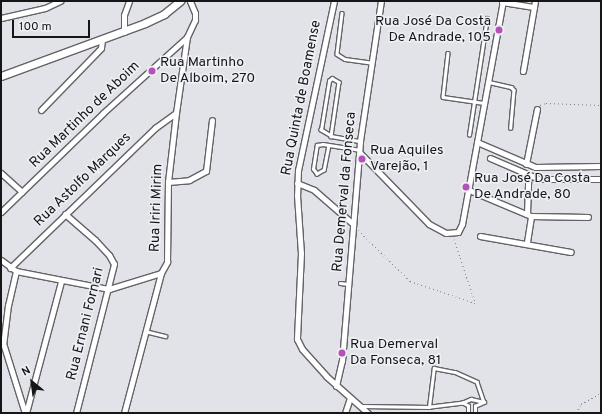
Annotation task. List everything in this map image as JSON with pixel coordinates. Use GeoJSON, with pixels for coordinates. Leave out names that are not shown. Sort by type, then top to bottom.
{"type":"FeatureCollection","features":[{"type":"Feature","properties":{"kind":"main road"},"geometry":{"type":"LineString","coordinates":[[1,76],[156,19],[180,1]]}},
{"type":"Feature","properties":{"kind":"street"},"geometry":{"type":"LineString","coordinates":[[1,18],[45,8],[60,1]]}},
{"type":"Feature","properties":{"kind":"street"},"geometry":{"type":"LineString","coordinates":[[124,32],[124,16],[129,1]]}},
{"type":"Feature","properties":{"kind":"street","name":"Rua Iriri Mirim"},"geometry":{"type":"LineString","coordinates":[[124,413],[161,273],[167,262],[169,252],[168,182],[187,37],[195,20],[195,13],[190,1]]}},
{"type":"Feature","properties":{"kind":"street","name":"Rua Quinta de Boamense"},"geometry":{"type":"LineString","coordinates":[[334,1],[308,117],[297,183],[301,253],[298,343],[336,386]]}},
{"type":"Feature","properties":{"kind":"street","name":"Rua Demerval da Fonseca"},"geometry":{"type":"LineString","coordinates":[[336,386],[341,369],[360,141],[381,1]]}},
{"type":"Feature","properties":{"kind":"street"},"geometry":{"type":"LineString","coordinates":[[523,71],[535,1]]}},
{"type":"Feature","properties":{"kind":"street"},"geometry":{"type":"LineString","coordinates":[[360,151],[429,224],[440,231],[452,234],[458,232],[462,224],[469,190],[502,2],[534,8]]}},
{"type":"Feature","properties":{"kind":"street","name":"Rua Martinho de Aboim"},"geometry":{"type":"LineString","coordinates":[[1,212],[134,83],[187,37]]}},
{"type":"Feature","properties":{"kind":"street"},"geometry":{"type":"LineString","coordinates":[[40,110],[101,48],[102,40]]}},
{"type":"Feature","properties":{"kind":"street"},"geometry":{"type":"LineString","coordinates":[[526,164],[536,109]]}},
{"type":"Feature","properties":{"kind":"street","name":"Rua Astolfo Marques"},"geometry":{"type":"LineString","coordinates":[[10,268],[155,128],[176,113]]}},
{"type":"Feature","properties":{"kind":"street"},"geometry":{"type":"LineString","coordinates":[[168,182],[189,180],[206,170],[212,120]]}},
{"type":"Feature","properties":{"kind":"street"},"geometry":{"type":"LineString","coordinates":[[477,142],[526,164],[546,168],[601,166]]}},
{"type":"Feature","properties":{"kind":"street"},"geometry":{"type":"LineString","coordinates":[[490,158],[528,176],[544,180],[601,180]]}},
{"type":"Feature","properties":{"kind":"street"},"geometry":{"type":"LineString","coordinates":[[1,173],[22,192]]}},
{"type":"Feature","properties":{"kind":"street"},"geometry":{"type":"LineString","coordinates":[[527,242],[529,215],[528,176]]}},
{"type":"Feature","properties":{"kind":"street"},"geometry":{"type":"LineString","coordinates":[[297,183],[314,190],[353,224]]}},
{"type":"Feature","properties":{"kind":"street"},"geometry":{"type":"LineString","coordinates":[[469,190],[529,215],[588,217]]}},
{"type":"Feature","properties":{"kind":"street","name":"Rua Ernani Fornari"},"geometry":{"type":"LineString","coordinates":[[65,214],[112,259],[113,274],[76,413]]}},
{"type":"Feature","properties":{"kind":"street"},"geometry":{"type":"LineString","coordinates":[[480,236],[527,242],[571,252]]}},
{"type":"Feature","properties":{"kind":"street"},"geometry":{"type":"LineString","coordinates":[[1,260],[16,271],[61,281],[109,289],[161,273]]}},
{"type":"Feature","properties":{"kind":"street"},"geometry":{"type":"LineString","coordinates":[[16,271],[8,305],[3,343],[26,413]]}},
{"type":"Feature","properties":{"kind":"street"},"geometry":{"type":"LineString","coordinates":[[26,413],[61,281]]}},
{"type":"Feature","properties":{"kind":"street"},"geometry":{"type":"LineString","coordinates":[[336,386],[368,413]]}},
{"type":"Feature","properties":{"kind":"street"},"geometry":{"type":"LineString","coordinates":[[345,413],[350,398]]}},
{"type":"Feature","properties":{"kind":"lane"},"geometry":{"type":"LineString","coordinates":[[342,13],[337,54],[345,59],[372,63]]}},
{"type":"Feature","properties":{"kind":"lane"},"geometry":{"type":"LineString","coordinates":[[469,135],[487,18]]}},
{"type":"Feature","properties":{"kind":"lane"},"geometry":{"type":"LineString","coordinates":[[448,53],[442,94],[446,98],[484,103]]}},
{"type":"Feature","properties":{"kind":"lane"},"geometry":{"type":"LineString","coordinates":[[331,136],[339,82],[332,78],[329,81],[321,130],[331,136],[360,141]]}},
{"type":"Feature","properties":{"kind":"lane"},"geometry":{"type":"LineString","coordinates":[[488,82],[511,87],[514,90],[511,128]]}},
{"type":"Feature","properties":{"kind":"lane"},"geometry":{"type":"LineString","coordinates":[[329,145],[324,170],[317,174],[313,169],[314,148],[317,145],[329,145],[360,151]]}},
{"type":"Feature","properties":{"kind":"lane"},"geometry":{"type":"LineString","coordinates":[[340,283],[348,284]]}},
{"type":"Feature","properties":{"kind":"lane"},"geometry":{"type":"LineString","coordinates":[[145,331],[165,336]]}},
{"type":"Feature","properties":{"kind":"lane"},"geometry":{"type":"LineString","coordinates":[[429,407],[432,375],[436,366],[477,382],[484,402]]}},
{"type":"Feature","properties":{"kind":"lane"},"geometry":{"type":"LineString","coordinates":[[360,406],[429,407],[462,403],[471,398],[484,402]]}},
{"type":"Feature","properties":{"kind":"lane"},"geometry":{"type":"LineString","coordinates":[[475,413],[475,406],[484,402]]}},
{"type":"Feature","properties":{"kind":"lane"},"geometry":{"type":"LineString","coordinates":[[462,403],[468,406],[468,413]]}},
{"type":"Feature","properties":{"kind":"path"},"geometry":{"type":"LineString","coordinates":[[536,109],[546,103],[601,106]]}},
{"type":"Feature","properties":{"kind":"path"},"geometry":{"type":"LineString","coordinates":[[353,224],[410,281],[475,303],[452,234]]}},
{"type":"Feature","properties":{"kind":"path"},"geometry":{"type":"LineString","coordinates":[[576,413],[581,404],[601,393]]}},
{"type":"Feature","properties":{"kind":"place","name":"Rua José Da Costa De Andrade, 105"},"geometry":{"type":"Point","coordinates":[499,30]}},
{"type":"Feature","properties":{"kind":"place","name":"Rua Martinho De Alboim, 270"},"geometry":{"type":"Point","coordinates":[152,71]}},
{"type":"Feature","properties":{"kind":"place","name":"Rua Aquiles Varejão, 1"},"geometry":{"type":"Point","coordinates":[362,159]}},
{"type":"Feature","properties":{"kind":"place","name":"Rua José Da Costa De Andrade, 80"},"geometry":{"type":"Point","coordinates":[466,187]}},
{"type":"Feature","properties":{"kind":"place","name":"Rua Demerval Da Fonseca, 81"},"geometry":{"type":"Point","coordinates":[342,353]}}]}
